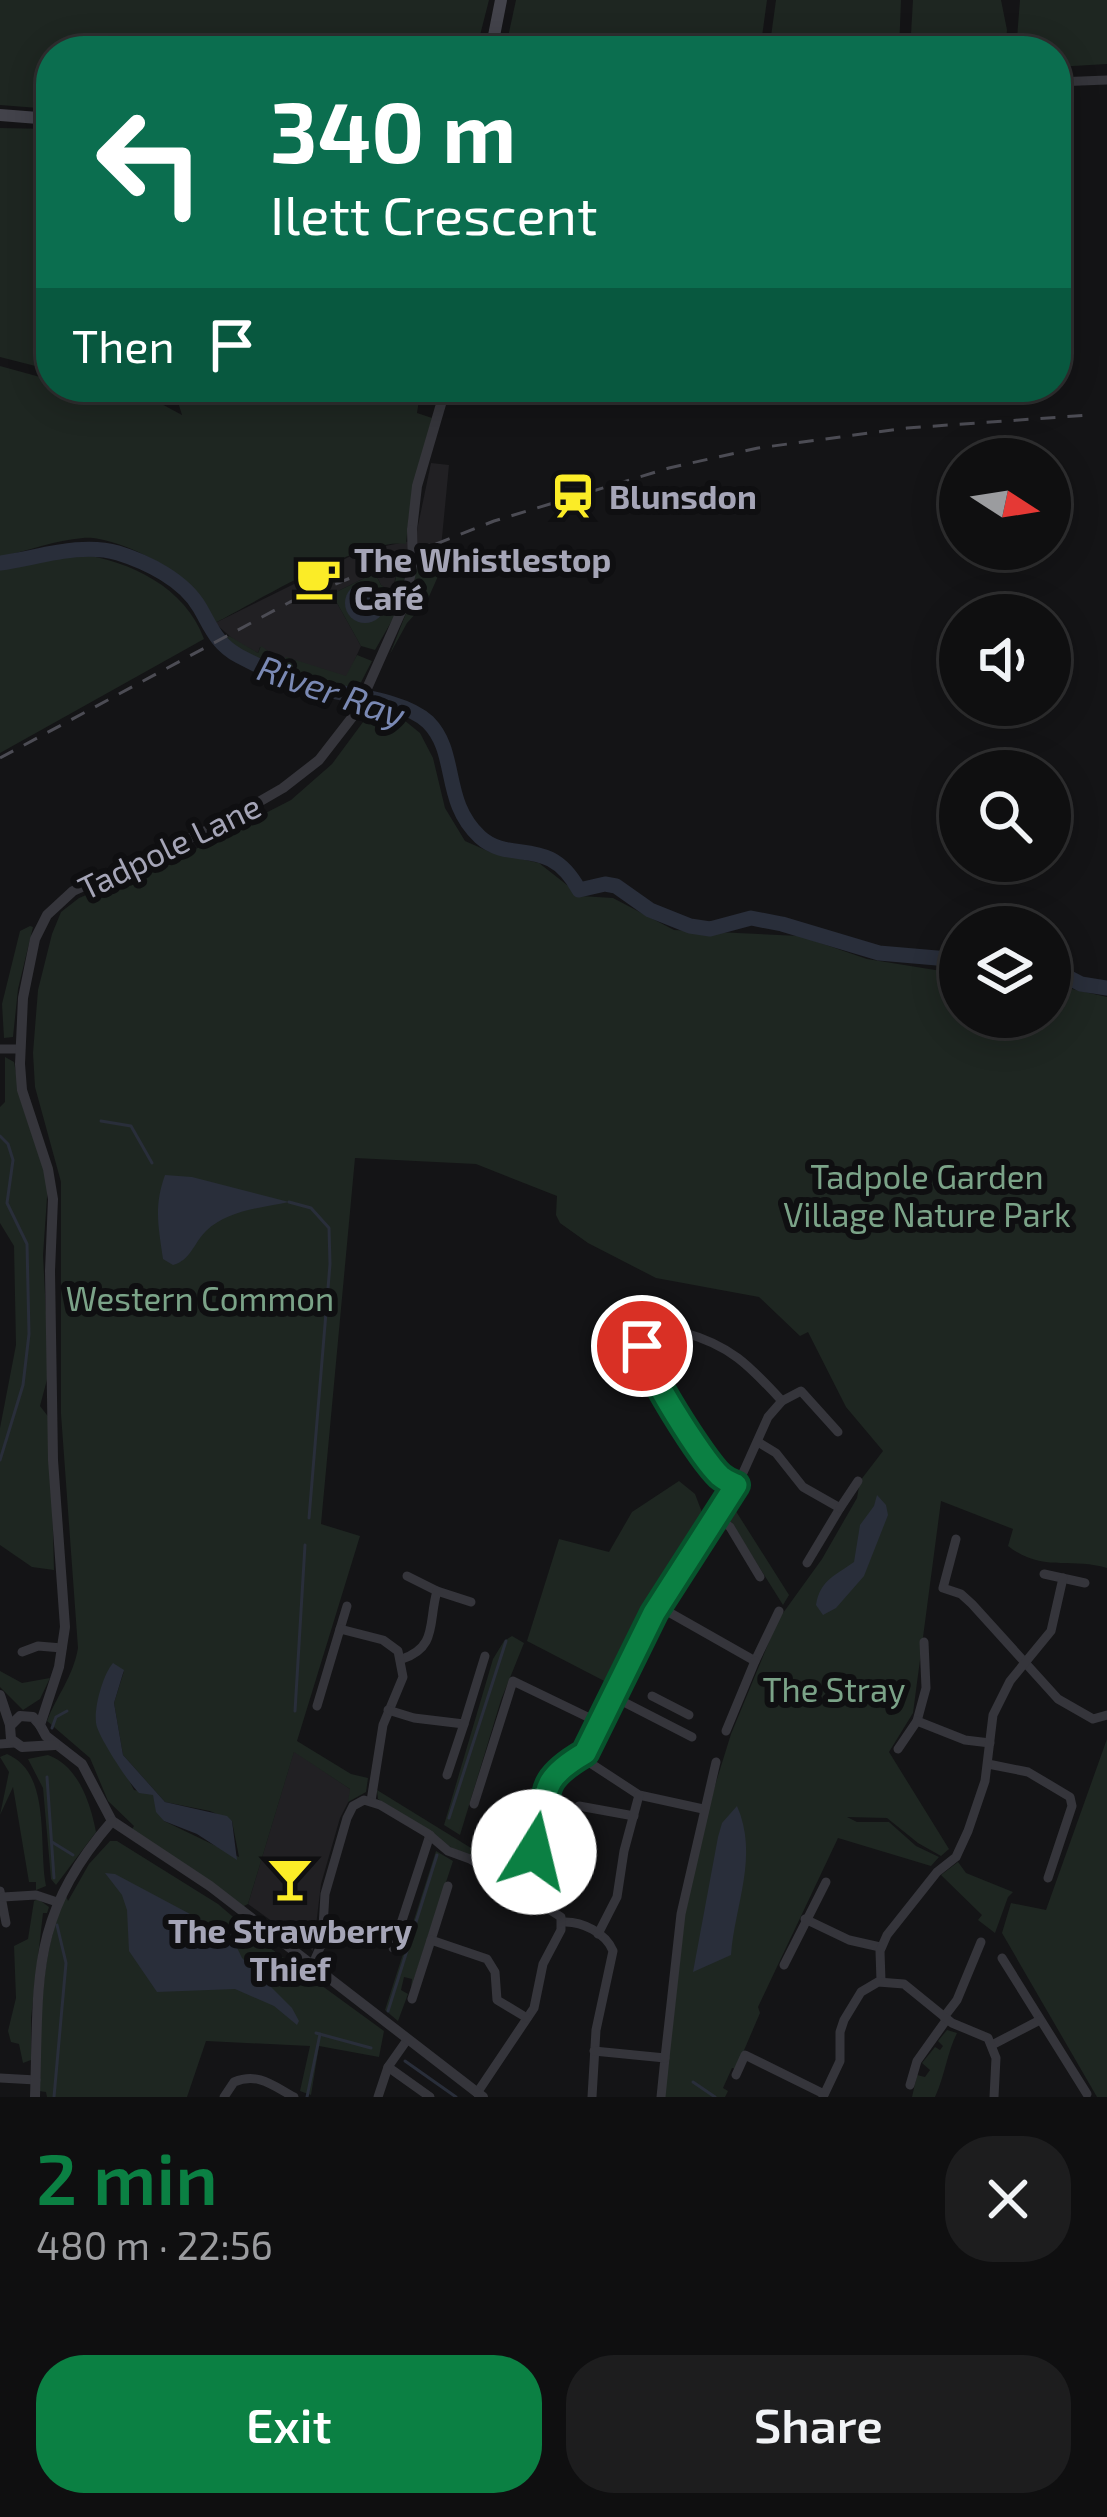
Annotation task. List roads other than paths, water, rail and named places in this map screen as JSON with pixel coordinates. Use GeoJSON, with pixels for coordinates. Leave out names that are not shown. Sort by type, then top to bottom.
{"type":"FeatureCollection","features":[{"type":"Feature","properties":{"kind":"main road"},"geometry":{"type":"LineString","coordinates":[[494,36],[501,0]]}},
{"type":"Feature","properties":{"kind":"main road"},"geometry":{"type":"LineString","coordinates":[[0,115],[36,118]]}},
{"type":"Feature","properties":{"kind":"street"},"geometry":{"type":"LineString","coordinates":[[1071,81],[1107,80]]}},
{"type":"Feature","properties":{"kind":"street","name":"Tadpole Lane"},"geometry":{"type":"LineString","coordinates":[[31,1747],[38,1742],[62,1648],[65,1616],[52,1429],[53,1199],[22,1090],[23,998],[32,950],[54,907],[87,883],[190,840],[271,796],[319,760],[354,716],[404,605],[413,562],[417,486],[442,402]]}},
{"type":"Feature","properties":{"kind":"street"},"geometry":{"type":"LineString","coordinates":[[0,1048],[20,1049]]}},
{"type":"Feature","properties":{"kind":"street"},"geometry":{"type":"LineString","coordinates":[[736,1485],[717,1472],[645,1363],[646,1333],[662,1327],[728,1348],[782,1401]]}},
{"type":"Feature","properties":{"kind":"street"},"geometry":{"type":"LineString","coordinates":[[514,1888],[542,1832],[544,1792],[565,1763],[581,1757],[658,1606],[715,1515],[734,1495],[769,1417],[782,1401],[803,1392],[838,1432]]}},
{"type":"Feature","properties":{"kind":"street"},"geometry":{"type":"LineString","coordinates":[[758,1442],[779,1456],[803,1487],[839,1508]]}},
{"type":"Feature","properties":{"kind":"street"},"geometry":{"type":"LineString","coordinates":[[807,1563],[858,1480]]}},
{"type":"Feature","properties":{"kind":"street"},"geometry":{"type":"LineString","coordinates":[[715,1515],[730,1527],[760,1576]]}},
{"type":"Feature","properties":{"kind":"street"},"geometry":{"type":"LineString","coordinates":[[956,1538],[937,1587],[966,1598],[1072,1710],[1096,1720],[1107,1715]]}},
{"type":"Feature","properties":{"kind":"street"},"geometry":{"type":"LineString","coordinates":[[1044,1574],[1084,1583]]}},
{"type":"Feature","properties":{"kind":"street"},"geometry":{"type":"LineString","coordinates":[[406,1576],[471,1602]]}},
{"type":"Feature","properties":{"kind":"street"},"geometry":{"type":"LineString","coordinates":[[881,1981],[880,1948],[939,1869],[957,1855],[988,1764],[992,1722],[1002,1696],[1052,1628],[1063,1579]]}},
{"type":"Feature","properties":{"kind":"street"},"geometry":{"type":"LineString","coordinates":[[402,1659],[425,1647],[436,1591]]}},
{"type":"Feature","properties":{"kind":"street"},"geometry":{"type":"LineString","coordinates":[[316,1706],[346,1606]]}},
{"type":"Feature","properties":{"kind":"street"},"geometry":{"type":"LineString","coordinates":[[658,1606],[755,1661]]}},
{"type":"Feature","properties":{"kind":"street"},"geometry":{"type":"LineString","coordinates":[[726,1731],[778,1611]]}},
{"type":"Feature","properties":{"kind":"street"},"geometry":{"type":"LineString","coordinates":[[340,1629],[386,1641],[402,1659],[402,1680],[388,1710],[371,1801]]}},
{"type":"Feature","properties":{"kind":"street"},"geometry":{"type":"LineString","coordinates":[[44,1630],[45,1646]]}},
{"type":"Feature","properties":{"kind":"street"},"geometry":{"type":"LineString","coordinates":[[898,1749],[917,1721],[927,1676],[924,1642]]}},
{"type":"Feature","properties":{"kind":"street"},"geometry":{"type":"LineString","coordinates":[[22,1652],[45,1646],[62,1648]]}},
{"type":"Feature","properties":{"kind":"street"},"geometry":{"type":"LineString","coordinates":[[447,1775],[485,1656]]}},
{"type":"Feature","properties":{"kind":"street"},"geometry":{"type":"LineString","coordinates":[[474,1804],[514,1676],[600,1723]]}},
{"type":"Feature","properties":{"kind":"street"},"geometry":{"type":"LineString","coordinates":[[652,1696],[689,1715]]}},
{"type":"Feature","properties":{"kind":"street"},"geometry":{"type":"LineString","coordinates":[[614,1697],[692,1737]]}},
{"type":"Feature","properties":{"kind":"street"},"geometry":{"type":"LineString","coordinates":[[5,1734],[49,1698]]}},
{"type":"Feature","properties":{"kind":"street"},"geometry":{"type":"LineString","coordinates":[[3,1699],[86,1770],[112,1821],[201,1879],[312,1966],[407,2040],[480,2095],[538,1998],[545,1957],[562,1922],[548,1905],[448,1851],[430,1835],[371,1801],[358,1802],[349,1812],[325,1894],[322,1943],[312,1966]]}},
{"type":"Feature","properties":{"kind":"street"},"geometry":{"type":"LineString","coordinates":[[3,1699],[5,1734],[14,1743],[58,1745]]}},
{"type":"Feature","properties":{"kind":"street"},"geometry":{"type":"LineString","coordinates":[[663,1723],[671,1706]]}},
{"type":"Feature","properties":{"kind":"street"},"geometry":{"type":"LineString","coordinates":[[388,1710],[464,1724]]}},
{"type":"Feature","properties":{"kind":"street"},"geometry":{"type":"LineString","coordinates":[[917,1721],[965,1740],[990,1743]]}},
{"type":"Feature","properties":{"kind":"street"},"geometry":{"type":"LineString","coordinates":[[581,1757],[639,1795],[703,1809]]}},
{"type":"Feature","properties":{"kind":"street"},"geometry":{"type":"LineString","coordinates":[[661,2097],[681,1914],[716,1762]]}},
{"type":"Feature","properties":{"kind":"street"},"geometry":{"type":"LineString","coordinates":[[988,1764],[1033,1774],[1070,1797],[1072,1806],[1048,1878]]}},
{"type":"Feature","properties":{"kind":"street"},"geometry":{"type":"LineString","coordinates":[[598,1934],[617,1897],[623,1851],[639,1795]]}},
{"type":"Feature","properties":{"kind":"street"},"geometry":{"type":"LineString","coordinates":[[579,1806],[634,1816]]}},
{"type":"Feature","properties":{"kind":"street"},"geometry":{"type":"LineString","coordinates":[[35,2097],[43,1952],[57,1903],[83,1855],[112,1821]]}},
{"type":"Feature","properties":{"kind":"street"},"geometry":{"type":"LineString","coordinates":[[392,1948],[430,1835]]}},
{"type":"Feature","properties":{"kind":"street"},"geometry":{"type":"LineString","coordinates":[[784,1966],[826,1882]]}},
{"type":"Feature","properties":{"kind":"street"},"geometry":{"type":"LineString","coordinates":[[410,1993],[448,1886]]}},
{"type":"Feature","properties":{"kind":"street"},"geometry":{"type":"LineString","coordinates":[[6,1922],[2,1894],[36,1894],[57,1903]]}},
{"type":"Feature","properties":{"kind":"street"},"geometry":{"type":"LineString","coordinates":[[395,1899],[407,1903]]}},
{"type":"Feature","properties":{"kind":"street"},"geometry":{"type":"LineString","coordinates":[[806,1919],[852,1941],[880,1948]]}},
{"type":"Feature","properties":{"kind":"street"},"geometry":{"type":"LineString","coordinates":[[562,1922],[580,1923],[598,1934],[610,1943],[614,1954],[594,2051],[592,2097]]}},
{"type":"Feature","properties":{"kind":"street"},"geometry":{"type":"LineString","coordinates":[[431,1940],[488,1959],[495,1972],[497,2000],[527,2018]]}},
{"type":"Feature","properties":{"kind":"street"},"geometry":{"type":"LineString","coordinates":[[910,2085],[917,2061],[957,2000],[981,1942]]}},
{"type":"Feature","properties":{"kind":"street"},"geometry":{"type":"LineString","coordinates":[[1002,1958],[1087,2094]]}},
{"type":"Feature","properties":{"kind":"street"},"geometry":{"type":"LineString","coordinates":[[745,2055],[824,2096],[840,2061],[844,2020],[861,1992],[881,1981],[904,1984],[946,2018],[981,2034],[992,2045],[997,2072],[994,2097]]}},
{"type":"Feature","properties":{"kind":"street"},"geometry":{"type":"LineString","coordinates":[[992,2045],[1040,2020]]}},
{"type":"Feature","properties":{"kind":"street"},"geometry":{"type":"LineString","coordinates":[[736,2075],[752,2039]]}},
{"type":"Feature","properties":{"kind":"street"},"geometry":{"type":"LineString","coordinates":[[378,2097],[388,2067],[407,2040]]}},
{"type":"Feature","properties":{"kind":"street"},"geometry":{"type":"LineString","coordinates":[[594,2051],[665,2058]]}},
{"type":"Feature","properties":{"kind":"street"},"geometry":{"type":"LineString","coordinates":[[388,2067],[430,2097]]}},
{"type":"Feature","properties":{"kind":"street"},"geometry":{"type":"LineString","coordinates":[[0,2078],[36,2080]]}},
{"type":"Feature","properties":{"kind":"street"},"geometry":{"type":"LineString","coordinates":[[224,2097],[232,2084],[246,2078],[270,2081],[294,2097]]}},
{"type":"Feature","properties":{"kind":"water"},"geometry":{"type":"Polygon","coordinates":[[[365,583],[379,589],[385,603],[379,617],[365,623],[351,617],[345,603],[351,589],[365,583]]]}},
{"type":"Feature","properties":{"kind":"water"},"geometry":{"type":"Polygon","coordinates":[[[165,1175],[192,1177],[289,1202],[224,1218],[173,1265],[163,1259],[159,1225],[165,1175]]]}},
{"type":"Feature","properties":{"kind":"water"},"geometry":{"type":"Polygon","coordinates":[[[877,1495],[888,1515],[864,1576],[836,1608],[823,1615],[816,1605],[821,1590],[854,1562],[860,1525],[877,1495]]]}},
{"type":"Feature","properties":{"kind":"water"},"geometry":{"type":"Polygon","coordinates":[[[113,1663],[124,1670],[114,1703],[123,1755],[165,1802],[227,1816],[232,1821],[237,1860],[197,1834],[164,1821],[156,1812],[153,1795],[139,1793],[116,1762],[96,1720],[99,1694],[113,1663]]]}},
{"type":"Feature","properties":{"kind":"water"},"geometry":{"type":"Polygon","coordinates":[[[737,1806],[746,1862],[731,1955],[693,1972],[718,1837],[722,1823],[737,1806]]]}},
{"type":"Feature","properties":{"kind":"water"},"geometry":{"type":"Polygon","coordinates":[[[105,1873],[205,1922],[225,1923],[242,1958],[292,2008],[297,2025],[274,2006],[235,1989],[157,1992],[129,1951],[127,1910],[105,1873]]]}},
{"type":"Feature","properties":{"kind":"waterway","name":"River Ray"},"geometry":{"type":"LineString","coordinates":[[0,563],[89,549],[129,557],[185,589],[220,641],[239,656],[298,682],[387,702],[416,714],[438,734],[460,808],[480,837],[492,845],[555,862],[579,890],[616,886],[650,910],[690,926],[710,929],[751,918],[879,953],[939,958]]}},
{"type":"Feature","properties":{"kind":"waterway","name":"River Ray"},"geometry":{"type":"LineString","coordinates":[[1071,979],[1107,988]]}},
{"type":"Feature","properties":{"kind":"waterway"},"geometry":{"type":"LineString","coordinates":[[101,1121],[131,1126],[152,1163]]}},
{"type":"Feature","properties":{"kind":"waterway"},"geometry":{"type":"LineString","coordinates":[[0,1136],[13,1160],[7,1203],[27,1244],[29,1334],[23,1385],[0,1460]]}},
{"type":"Feature","properties":{"kind":"waterway"},"geometry":{"type":"LineString","coordinates":[[289,1202],[311,1208],[329,1228],[309,1518]]}},
{"type":"Feature","properties":{"kind":"waterway"},"geometry":{"type":"LineString","coordinates":[[295,1711],[305,1545]]}},
{"type":"Feature","properties":{"kind":"waterway"},"geometry":{"type":"LineString","coordinates":[[449,1818],[506,1641]]}},
{"type":"Feature","properties":{"kind":"waterway"},"geometry":{"type":"LineString","coordinates":[[52,1728],[56,1717],[67,1711]]}},
{"type":"Feature","properties":{"kind":"waterway"},"geometry":{"type":"LineString","coordinates":[[47,1777],[54,1878]]}},
{"type":"Feature","properties":{"kind":"waterway"},"geometry":{"type":"LineString","coordinates":[[52,1842],[73,1855]]}},
{"type":"Feature","properties":{"kind":"waterway"},"geometry":{"type":"LineString","coordinates":[[388,2011],[437,1855]]}},
{"type":"Feature","properties":{"kind":"waterway"},"geometry":{"type":"LineString","coordinates":[[54,2097],[66,1963],[57,1925]]}},
{"type":"Feature","properties":{"kind":"waterway"},"geometry":{"type":"LineString","coordinates":[[316,2033],[371,2048]]}},
{"type":"Feature","properties":{"kind":"waterway"},"geometry":{"type":"LineString","coordinates":[[307,2097],[320,2034]]}},
{"type":"Feature","properties":{"kind":"waterway"},"geometry":{"type":"LineString","coordinates":[[405,2061],[456,2097]]}},
{"type":"Feature","properties":{"kind":"waterway"},"geometry":{"type":"LineString","coordinates":[[693,2082],[715,2097]]}},
{"type":"Feature","properties":{"kind":"railway"},"geometry":{"type":"LineString","coordinates":[[0,758],[290,602],[494,521],[669,468],[758,448],[907,428],[1089,415]]}},
{"type":"Feature","properties":{"kind":"place","name":"Blunsdon"},"geometry":{"type":"Point","coordinates":[573,496]}},
{"type":"Feature","properties":{"kind":"place","name":"The Whistlestop Café"},"geometry":{"type":"Point","coordinates":[318,578]}},
{"type":"Feature","properties":{"kind":"place","name":"The Strawberry Thief"},"geometry":{"type":"Point","coordinates":[290,1879]}},
{"type":"Feature","properties":{"kind":"park label","name":"Tadpole Garden Village Nature Park"},"geometry":{"type":"Point","coordinates":[927,1195]}},
{"type":"Feature","properties":{"kind":"park label","name":"Western Common"},"geometry":{"type":"Point","coordinates":[200,1298]}},
{"type":"Feature","properties":{"kind":"park label","name":"The Stray"},"geometry":{"type":"Point","coordinates":[834,1689]}}]}
